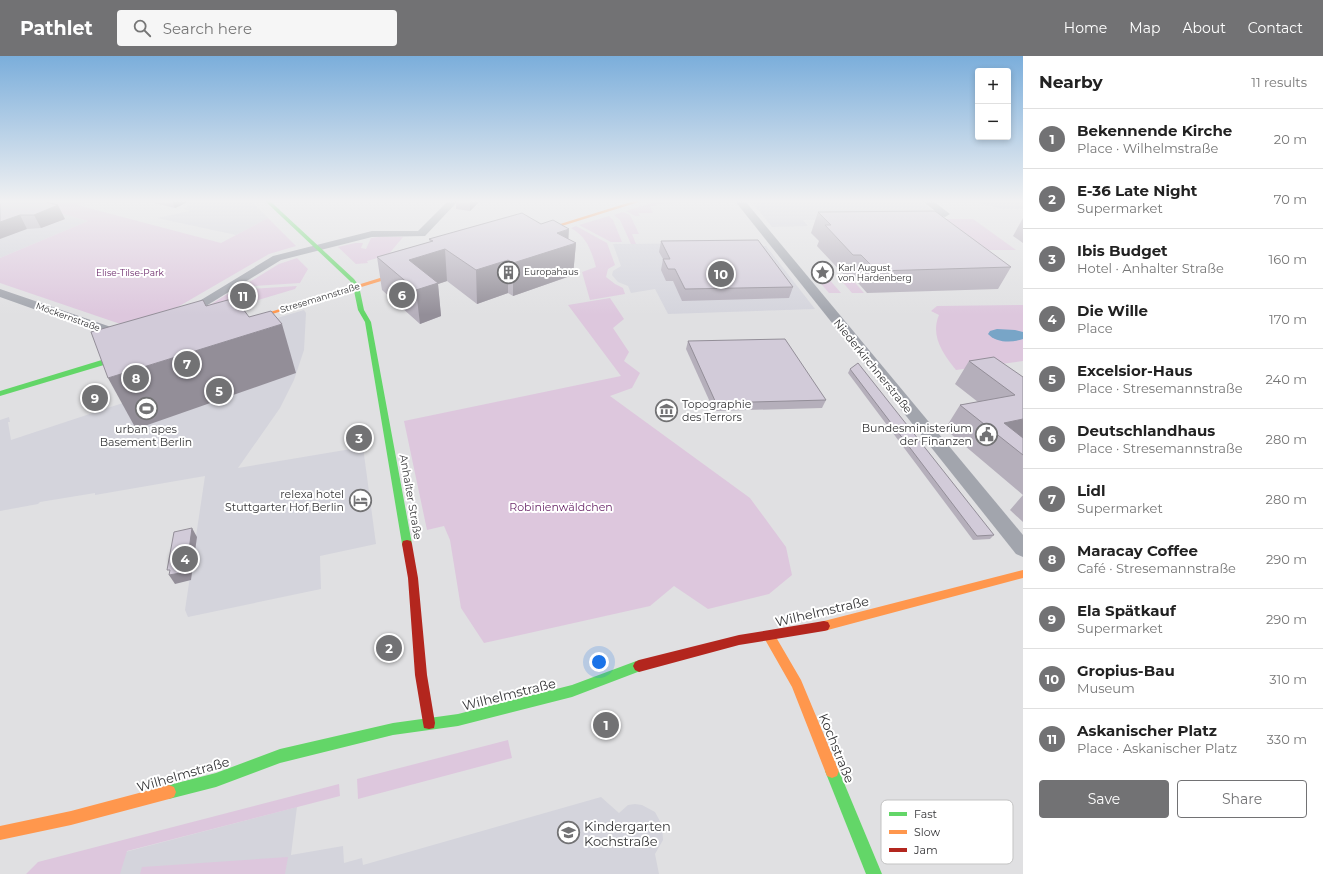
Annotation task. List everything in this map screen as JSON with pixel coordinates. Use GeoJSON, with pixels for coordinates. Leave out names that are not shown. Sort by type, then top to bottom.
{"type":"FeatureCollection","features":[{"type":"Feature","properties":{"kind":"main road"},"geometry":{"type":"LineString","coordinates":[[308,239],[354,283]]}},
{"type":"Feature","properties":{"kind":"main road","name":"Stresemannstraße"},"geometry":{"type":"LineString","coordinates":[[240,314],[415,265]]}},
{"type":"Feature","properties":{"kind":"main road","name":"Stresemannstraße"},"geometry":{"type":"LineString","coordinates":[[236,323],[354,283]]}},
{"type":"Feature","properties":{"kind":"main road","name":"Anhalter Straße"},"geometry":{"type":"LineString","coordinates":[[354,283],[361,310],[369,328],[414,578],[421,675],[429,723]]}},
{"type":"Feature","properties":{"kind":"main road"},"geometry":{"type":"LineString","coordinates":[[0,394],[124,350]]}},
{"type":"Feature","properties":{"kind":"main road"},"geometry":{"type":"LineString","coordinates":[[0,384],[124,350],[141,351]]}},
{"type":"Feature","properties":{"kind":"main road","name":"Wilhelmstraße"},"geometry":{"type":"LineString","coordinates":[[0,834],[71,818],[216,780],[280,756],[365,734],[429,723],[458,720],[488,713],[572,691],[647,663],[738,640],[823,626],[1023,574]]}},
{"type":"Feature","properties":{"kind":"main road","name":"Kochstraße"},"geometry":{"type":"LineString","coordinates":[[769,636],[797,684],[874,874]]}},
{"type":"Feature","properties":{"kind":"street"},"geometry":{"type":"LineString","coordinates":[[172,321],[278,258],[352,239]]}},
{"type":"Feature","properties":{"kind":"street"},"geometry":{"type":"LineString","coordinates":[[423,239],[428,244]]}},
{"type":"Feature","properties":{"kind":"street","name":"Niederkirchnerstraße"},"geometry":{"type":"LineString","coordinates":[[771,239],[1023,549]]}},
{"type":"Feature","properties":{"kind":"street","name":"Möckernstraße"},"geometry":{"type":"LineString","coordinates":[[0,293],[106,330],[113,335],[124,350]]}},
{"type":"Feature","properties":{"kind":"shaded area"},"geometry":{"type":"Polygon","coordinates":[[[0,239],[45,239],[0,258],[0,239]]]}},
{"type":"Feature","properties":{"kind":"shaded area"},"geometry":{"type":"Polygon","coordinates":[[[741,243],[744,247],[766,246],[815,309],[668,314],[655,289],[631,293],[628,286],[618,282],[612,275],[613,271],[621,266],[613,244],[741,243]]]}},
{"type":"Feature","properties":{"kind":"shaded area"},"geometry":{"type":"Polygon","coordinates":[[[304,310],[306,313],[304,350],[294,380],[280,408],[238,468],[363,447],[376,544],[320,556],[321,589],[188,617],[185,610],[205,476],[95,495],[95,493],[40,502],[38,504],[0,511],[0,420],[9,417],[10,422],[8,422],[11,440],[138,398],[214,337],[304,310]]]}},
{"type":"Feature","properties":{"kind":"shaded area","name":"Kindergarten Kochstraße"},"geometry":{"type":"Polygon","coordinates":[[[601,797],[619,813],[628,805],[635,804],[642,805],[655,812],[662,825],[663,840],[655,854],[659,874],[41,874],[297,807],[291,855],[343,846],[344,863],[362,858],[363,865],[601,797]]]}},
{"type":"Feature","properties":{"kind":"green space","name":"Elise-Tilse-Park"},"geometry":{"type":"Polygon","coordinates":[[[45,239],[206,239],[221,243],[228,239],[289,239],[296,246],[269,254],[138,330],[0,283],[0,258],[45,239]]]}},
{"type":"Feature","properties":{"kind":"green space"},"geometry":{"type":"Polygon","coordinates":[[[370,239],[401,239],[388,255],[367,261],[368,263],[356,264],[338,247],[355,243],[363,243],[361,248],[366,249],[370,239]]]}},
{"type":"Feature","properties":{"kind":"green space"},"geometry":{"type":"Polygon","coordinates":[[[600,239],[607,243],[615,265],[608,269],[606,277],[623,288],[625,294],[590,300],[582,272],[596,267],[588,244],[585,240],[600,239]]]}},
{"type":"Feature","properties":{"kind":"green space"},"geometry":{"type":"Polygon","coordinates":[[[606,239],[621,239],[622,242],[611,242],[606,239]]]}},
{"type":"Feature","properties":{"kind":"green space"},"geometry":{"type":"Polygon","coordinates":[[[629,239],[634,239],[636,244],[631,244],[629,239]]]}},
{"type":"Feature","properties":{"kind":"green space"},"geometry":{"type":"Polygon","coordinates":[[[957,239],[1001,239],[1016,250],[965,250],[957,239]]]}},
{"type":"Feature","properties":{"kind":"green space"},"geometry":{"type":"Polygon","coordinates":[[[297,258],[308,269],[300,283],[241,287],[279,264],[297,258]]]}},
{"type":"Feature","properties":{"kind":"green space"},"geometry":{"type":"Polygon","coordinates":[[[816,278],[828,278],[841,293],[829,293],[816,278]]]}},
{"type":"Feature","properties":{"kind":"green space"},"geometry":{"type":"Polygon","coordinates":[[[839,278],[851,278],[864,293],[852,293],[839,278]]]}},
{"type":"Feature","properties":{"kind":"green space"},"geometry":{"type":"Polygon","coordinates":[[[297,286],[295,289],[181,323],[234,290],[297,286]]]}},
{"type":"Feature","properties":{"kind":"green space","name":"Robinienwäldchen"},"geometry":{"type":"Polygon","coordinates":[[[610,298],[624,319],[613,328],[629,352],[624,361],[640,373],[632,388],[610,396],[750,498],[786,547],[792,575],[769,594],[708,609],[674,586],[650,606],[484,643],[461,608],[450,540],[444,526],[427,530],[404,421],[621,376],[568,305],[610,298]]]}},
{"type":"Feature","properties":{"kind":"green space"},"geometry":{"type":"Polygon","coordinates":[[[1023,305],[1023,361],[956,370],[939,344],[936,330],[939,315],[931,311],[937,306],[1023,305]]]}},
{"type":"Feature","properties":{"kind":"green space"},"geometry":{"type":"Polygon","coordinates":[[[508,740],[512,758],[358,799],[357,779],[508,740]]]}},
{"type":"Feature","properties":{"kind":"green space"},"geometry":{"type":"Polygon","coordinates":[[[339,784],[340,796],[127,851],[120,874],[26,874],[38,862],[339,784]]]}},
{"type":"Feature","properties":{"kind":"green space"},"geometry":{"type":"Polygon","coordinates":[[[288,857],[285,874],[140,874],[142,867],[288,857]]]}},
{"type":"Feature","properties":{"kind":"water"},"geometry":{"type":"Polygon","coordinates":[[[997,329],[1023,332],[1023,339],[1014,341],[1000,341],[988,334],[990,331],[997,329]]]}},
{"type":"Feature","properties":{"kind":"building"},"geometry":{"type":"Polygon","coordinates":[[[429,239],[569,239],[576,243],[513,263],[508,260],[476,270],[445,249],[409,260],[438,283],[416,290],[377,257],[433,241],[429,239]]]}},
{"type":"Feature","properties":{"kind":"building"},"geometry":{"type":"Polygon","coordinates":[[[838,239],[973,239],[1011,267],[877,271],[861,255],[853,255],[838,239]]]}},
{"type":"Feature","properties":{"kind":"building"},"geometry":{"type":"Polygon","coordinates":[[[758,240],[793,287],[685,289],[675,269],[668,269],[663,259],[670,259],[661,241],[758,240]]]}},
{"type":"Feature","properties":{"kind":"building"},"geometry":{"type":"Polygon","coordinates":[[[235,298],[249,317],[271,311],[282,324],[108,378],[91,332],[203,300],[206,306],[235,298]]]}},
{"type":"Feature","properties":{"kind":"building"},"geometry":{"type":"Polygon","coordinates":[[[785,339],[826,400],[716,403],[688,341],[785,339]]]}},
{"type":"Feature","properties":{"kind":"building"},"geometry":{"type":"Polygon","coordinates":[[[994,357],[1023,377],[1023,419],[1004,423],[1023,438],[1023,455],[960,405],[1015,395],[969,361],[994,357]]]}},
{"type":"Feature","properties":{"kind":"building"},"geometry":{"type":"Polygon","coordinates":[[[858,363],[994,535],[977,536],[850,369],[858,363]]]}},
{"type":"Feature","properties":{"kind":"building"},"geometry":{"type":"Polygon","coordinates":[[[192,528],[186,572],[169,575],[170,570],[167,570],[174,532],[192,528]]]}},
{"type":"Feature","properties":{"kind":"traffic: fast"},"geometry":{"type":"LineString","coordinates":[[308,239],[352,280],[356,286],[361,310],[368,322],[407,544]]}},
{"type":"Feature","properties":{"kind":"traffic: fast"},"geometry":{"type":"LineString","coordinates":[[0,394],[131,354]]}},
{"type":"Feature","properties":{"kind":"traffic: fast"},"geometry":{"type":"LineString","coordinates":[[169,792],[216,780],[280,756],[393,729],[458,720],[572,691],[639,666]]}},
{"type":"Feature","properties":{"kind":"traffic: fast"},"geometry":{"type":"LineString","coordinates":[[832,771],[874,874]]}},
{"type":"Feature","properties":{"kind":"traffic: slow"},"geometry":{"type":"LineString","coordinates":[[244,321],[409,271]]}},
{"type":"Feature","properties":{"kind":"traffic: slow"},"geometry":{"type":"LineString","coordinates":[[824,626],[1023,574]]}},
{"type":"Feature","properties":{"kind":"traffic: slow"},"geometry":{"type":"LineString","coordinates":[[769,636],[797,684],[832,771]]}},
{"type":"Feature","properties":{"kind":"traffic: slow"},"geometry":{"type":"LineString","coordinates":[[0,833],[71,818],[169,792]]}},
{"type":"Feature","properties":{"kind":"traffic: jam"},"geometry":{"type":"LineString","coordinates":[[407,544],[413,578],[421,675],[429,723]]}},
{"type":"Feature","properties":{"kind":"traffic: jam"},"geometry":{"type":"LineString","coordinates":[[639,666],[739,640],[824,626]]}},
{"type":"Feature","properties":{"kind":"place","name":"Europahaus"},"geometry":{"type":"Point","coordinates":[509,272]}},
{"type":"Feature","properties":{"kind":"place","name":"Karl August von Hardenberg"},"geometry":{"type":"Point","coordinates":[822,273]}},
{"type":"Feature","properties":{"kind":"place","name":"Gropius-Bau"},"geometry":{"type":"Point","coordinates":[721,274]}},
{"type":"Feature","properties":{"kind":"place","name":"Deutschlandhaus"},"geometry":{"type":"Point","coordinates":[402,295]}},
{"type":"Feature","properties":{"kind":"place","name":"Askanischer Platz"},"geometry":{"type":"Point","coordinates":[243,296]}},
{"type":"Feature","properties":{"kind":"place","name":"Lidl"},"geometry":{"type":"Point","coordinates":[187,364]}},
{"type":"Feature","properties":{"kind":"place","name":"Maracay Coffee"},"geometry":{"type":"Point","coordinates":[136,378]}},
{"type":"Feature","properties":{"kind":"place","name":"Excelsior-Haus"},"geometry":{"type":"Point","coordinates":[219,391]}},
{"type":"Feature","properties":{"kind":"place","name":"Ela Spätkauf"},"geometry":{"type":"Point","coordinates":[95,398]}},
{"type":"Feature","properties":{"kind":"place","name":"urban apes Basement Berlin"},"geometry":{"type":"Point","coordinates":[146,409]}},
{"type":"Feature","properties":{"kind":"place","name":"Topographie des Terrors"},"geometry":{"type":"Point","coordinates":[666,410]}},
{"type":"Feature","properties":{"kind":"place","name":"Bundesministerium der Finanzen"},"geometry":{"type":"Point","coordinates":[987,434]}},
{"type":"Feature","properties":{"kind":"place","name":"Ibis Budget"},"geometry":{"type":"Point","coordinates":[359,438]}},
{"type":"Feature","properties":{"kind":"place","name":"relexa hotel Stuttgarter Hof Berlin"},"geometry":{"type":"Point","coordinates":[360,500]}},
{"type":"Feature","properties":{"kind":"place","name":"Die Wille"},"geometry":{"type":"Point","coordinates":[185,559]}},
{"type":"Feature","properties":{"kind":"place","name":"E-36 Late Night"},"geometry":{"type":"Point","coordinates":[389,648]}},
{"type":"Feature","properties":{"kind":"place","name":"Bekennende Kirche"},"geometry":{"type":"Point","coordinates":[606,725]}},
{"type":"Feature","properties":{"kind":"place","name":"Kindergarten Kochstraße"},"geometry":{"type":"Point","coordinates":[568,833]}}]}
